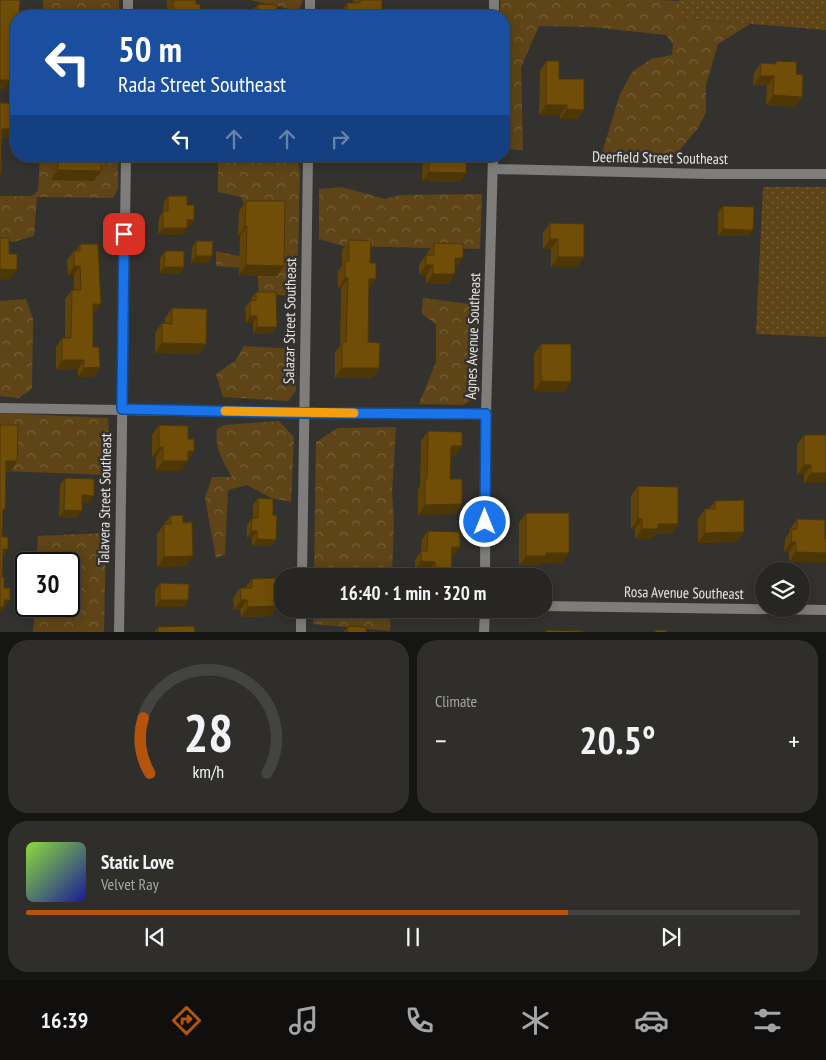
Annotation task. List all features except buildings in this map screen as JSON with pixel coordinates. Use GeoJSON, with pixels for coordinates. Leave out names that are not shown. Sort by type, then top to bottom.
{"type":"FeatureCollection","features":[{"type":"Feature","properties":{"kind":"street","name":"Talavera Street Southeast"},"geometry":{"type":"LineString","coordinates":[[118,632],[126,162]]}},
{"type":"Feature","properties":{"kind":"street","name":"Salazar Street Southeast"},"geometry":{"type":"LineString","coordinates":[[302,568],[308,162]]}},
{"type":"Feature","properties":{"kind":"street","name":"Agnes Avenue Southeast"},"geometry":{"type":"LineString","coordinates":[[485,568],[486,414],[493,162]]}},
{"type":"Feature","properties":{"kind":"street","name":"Deerfield Street Southeast"},"geometry":{"type":"LineString","coordinates":[[493,169],[709,174],[826,174]]}},
{"type":"Feature","properties":{"kind":"street"},"geometry":{"type":"LineString","coordinates":[[0,408],[486,414]]}},
{"type":"Feature","properties":{"kind":"street","name":"Rosa Avenue Southeast"},"geometry":{"type":"LineString","coordinates":[[552,606],[826,610]]}},
{"type":"Feature","properties":{"kind":"street"},"geometry":{"type":"LineString","coordinates":[[301,618],[301,632]]}},
{"type":"Feature","properties":{"kind":"street"},"geometry":{"type":"LineString","coordinates":[[484,618],[484,632]]}},
{"type":"Feature","properties":{"kind":"green space"},"geometry":{"type":"Polygon","coordinates":[[[43,0],[119,0],[119,10],[43,10],[43,0]]]}},
{"type":"Feature","properties":{"kind":"green space"},"geometry":{"type":"Polygon","coordinates":[[[250,0],[303,0],[298,10],[250,0]]]}},
{"type":"Feature","properties":{"kind":"green space"},"geometry":{"type":"Polygon","coordinates":[[[500,0],[679,1],[680,18],[750,24],[718,44],[706,85],[706,112],[698,128],[673,158],[601,156],[620,94],[632,72],[651,59],[672,55],[673,44],[666,35],[592,27],[539,26],[521,67],[523,150],[510,149],[510,10],[500,10],[500,0]]]}},
{"type":"Feature","properties":{"kind":"green space"},"geometry":{"type":"Polygon","coordinates":[[[679,0],[826,0],[826,30],[679,18],[679,0]]]}},
{"type":"Feature","properties":{"kind":"green space"},"geometry":{"type":"Polygon","coordinates":[[[40,162],[118,162],[118,189],[113,198],[37,197],[34,236],[13,242],[0,239],[0,196],[32,196],[38,191],[40,162]]]}},
{"type":"Feature","properties":{"kind":"green space"},"geometry":{"type":"Polygon","coordinates":[[[218,162],[298,162],[300,171],[297,296],[259,294],[257,269],[216,266],[216,251],[252,259],[258,238],[241,197],[218,192],[218,162]]]}},
{"type":"Feature","properties":{"kind":"green space"},"geometry":{"type":"Polygon","coordinates":[[[342,187],[385,199],[401,195],[482,194],[480,249],[343,246],[319,239],[319,189],[342,187]]]}},
{"type":"Feature","properties":{"kind":"green space"},"geometry":{"type":"Polygon","coordinates":[[[763,187],[826,187],[826,337],[756,334],[763,187]]]}},
{"type":"Feature","properties":{"kind":"green space"},"geometry":{"type":"Polygon","coordinates":[[[423,298],[477,305],[479,380],[472,400],[463,405],[419,404],[436,362],[436,324],[422,314],[423,298]]]}},
{"type":"Feature","properties":{"kind":"green space"},"geometry":{"type":"Polygon","coordinates":[[[26,299],[33,319],[32,389],[19,398],[0,396],[0,301],[26,299]]]}},
{"type":"Feature","properties":{"kind":"green space"},"geometry":{"type":"Polygon","coordinates":[[[244,346],[297,349],[296,391],[288,401],[223,397],[216,374],[235,361],[244,346]]]}},
{"type":"Feature","properties":{"kind":"green space"},"geometry":{"type":"Polygon","coordinates":[[[0,413],[108,418],[111,475],[0,471],[0,413]]]}},
{"type":"Feature","properties":{"kind":"green space"},"geometry":{"type":"Polygon","coordinates":[[[279,421],[294,437],[291,502],[271,498],[247,485],[228,490],[225,555],[216,558],[205,498],[212,477],[232,477],[218,448],[217,429],[224,425],[279,421]]]}},
{"type":"Feature","properties":{"kind":"green space"},"geometry":{"type":"Polygon","coordinates":[[[396,427],[392,493],[394,519],[392,568],[314,568],[316,442],[338,428],[396,427]]]}},
{"type":"Feature","properties":{"kind":"green space"},"geometry":{"type":"Polygon","coordinates":[[[106,533],[104,632],[33,632],[34,617],[80,617],[80,552],[37,552],[38,536],[106,533]]]}},
{"type":"Feature","properties":{"kind":"green space"},"geometry":{"type":"Polygon","coordinates":[[[313,618],[391,618],[390,631],[313,624],[313,618]]]}},
{"type":"Feature","properties":{"kind":"slow traffic"},"geometry":{"type":"LineString","coordinates":[[225,411],[354,413]]}},
{"type":"Feature","properties":{"kind":"route"},"geometry":{"type":"LineString","coordinates":[[124,234],[122,409],[486,414],[485,522]]}}]}
